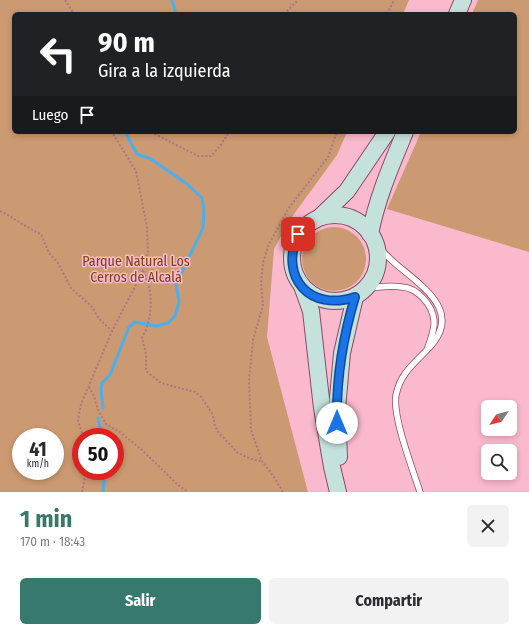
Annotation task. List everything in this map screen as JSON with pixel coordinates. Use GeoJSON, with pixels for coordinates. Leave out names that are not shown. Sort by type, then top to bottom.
{"type":"FeatureCollection","features":[{"type":"Feature","properties":{"kind":"main road"},"geometry":{"type":"LineString","coordinates":[[457,12],[463,0]]}},
{"type":"Feature","properties":{"kind":"main road"},"geometry":{"type":"LineString","coordinates":[[338,492],[332,468],[322,408],[311,311],[302,286],[294,274],[291,260],[293,247],[298,234],[308,224],[320,217],[347,191],[386,134]]}},
{"type":"Feature","properties":{"kind":"main road"},"geometry":{"type":"LineString","coordinates":[[302,286],[313,296],[326,301],[341,301],[360,293],[372,280],[377,268],[378,256],[373,239],[375,211],[383,184],[404,134]]}},
{"type":"Feature","properties":{"kind":"main road"},"geometry":{"type":"LineString","coordinates":[[320,217],[334,215],[348,217],[361,224],[373,239]]}},
{"type":"Feature","properties":{"kind":"main road"},"geometry":{"type":"LineString","coordinates":[[342,492],[337,409],[342,353],[360,293]]}},
{"type":"Feature","properties":{"kind":"lane"},"geometry":{"type":"LineString","coordinates":[[373,239],[434,297],[441,313],[441,330],[437,338],[402,375],[396,396],[398,424],[420,492]]}},
{"type":"Feature","properties":{"kind":"lane"},"geometry":{"type":"LineString","coordinates":[[360,293],[384,286],[404,287],[420,295],[430,308],[434,320],[432,335],[426,351]]}},
{"type":"Feature","properties":{"kind":"path"},"geometry":{"type":"LineString","coordinates":[[65,0],[73,12]]}},
{"type":"Feature","properties":{"kind":"path"},"geometry":{"type":"LineString","coordinates":[[286,12],[298,0]]}},
{"type":"Feature","properties":{"kind":"path"},"geometry":{"type":"LineString","coordinates":[[388,12],[394,0]]}},
{"type":"Feature","properties":{"kind":"path"},"geometry":{"type":"LineString","coordinates":[[80,428],[78,420],[81,404],[112,331],[143,271],[148,252],[147,227],[136,171],[113,134]]}},
{"type":"Feature","properties":{"kind":"path"},"geometry":{"type":"LineString","coordinates":[[155,134],[198,156],[211,156],[228,134]]}},
{"type":"Feature","properties":{"kind":"path"},"geometry":{"type":"LineString","coordinates":[[283,492],[262,461],[251,430],[249,381],[253,340],[263,305],[261,284],[263,263],[268,246],[288,209],[328,157],[336,134]]}},
{"type":"Feature","properties":{"kind":"path"},"geometry":{"type":"LineString","coordinates":[[0,211],[28,229],[42,234],[49,253],[58,263],[71,288],[92,307],[99,319],[112,331]]}},
{"type":"Feature","properties":{"kind":"path"},"geometry":{"type":"LineString","coordinates":[[143,271],[150,294],[151,311],[146,330],[142,338],[146,354],[146,371],[161,383],[195,392],[213,415],[215,426],[219,433],[238,453],[254,460],[262,461]]}},
{"type":"Feature","properties":{"kind":"path"},"geometry":{"type":"LineString","coordinates":[[89,387],[94,396],[98,410],[106,424],[131,441],[177,484],[188,492]]}},
{"type":"Feature","properties":{"kind":"path"},"geometry":{"type":"LineString","coordinates":[[82,492],[84,480]]}},
{"type":"Feature","properties":{"kind":"green space","name":"Parque Natural Los Cerros de Alcalá"},"geometry":{"type":"Polygon","coordinates":[[[0,0],[409,0],[404,12],[12,12],[12,134],[346,134],[337,155],[289,221],[274,249],[267,337],[308,492],[0,492],[0,0]]]}},
{"type":"Feature","properties":{"kind":"green space"},"geometry":{"type":"Polygon","coordinates":[[[478,0],[529,0],[529,252],[387,209],[420,134],[517,134],[517,12],[473,12],[478,0]]]}},
{"type":"Feature","properties":{"kind":"green space"},"geometry":{"type":"Polygon","coordinates":[[[328,227],[340,227],[357,236],[364,247],[366,259],[364,271],[357,282],[340,291],[328,291],[316,286],[307,277],[302,265],[302,253],[307,241],[316,232],[328,227]]]}},
{"type":"Feature","properties":{"kind":"waterway"},"geometry":{"type":"LineString","coordinates":[[172,0],[175,12]]}},
{"type":"Feature","properties":{"kind":"waterway"},"geometry":{"type":"LineString","coordinates":[[103,408],[101,389],[102,383],[110,375],[129,327],[135,322],[156,326],[168,323],[175,316],[179,302],[176,284],[203,228],[204,209],[202,198],[187,184],[151,159],[137,154],[126,134]]}},
{"type":"Feature","properties":{"kind":"waterway"},"geometry":{"type":"LineString","coordinates":[[98,418],[100,428]]}},
{"type":"Feature","properties":{"kind":"waterway"},"geometry":{"type":"LineString","coordinates":[[103,492],[104,480]]}},
{"type":"Feature","properties":{"kind":"route"},"geometry":{"type":"LineString","coordinates":[[298,234],[293,247],[291,260],[294,274],[302,286],[313,296],[326,301],[341,301],[355,297],[342,353],[337,423]]}}]}
